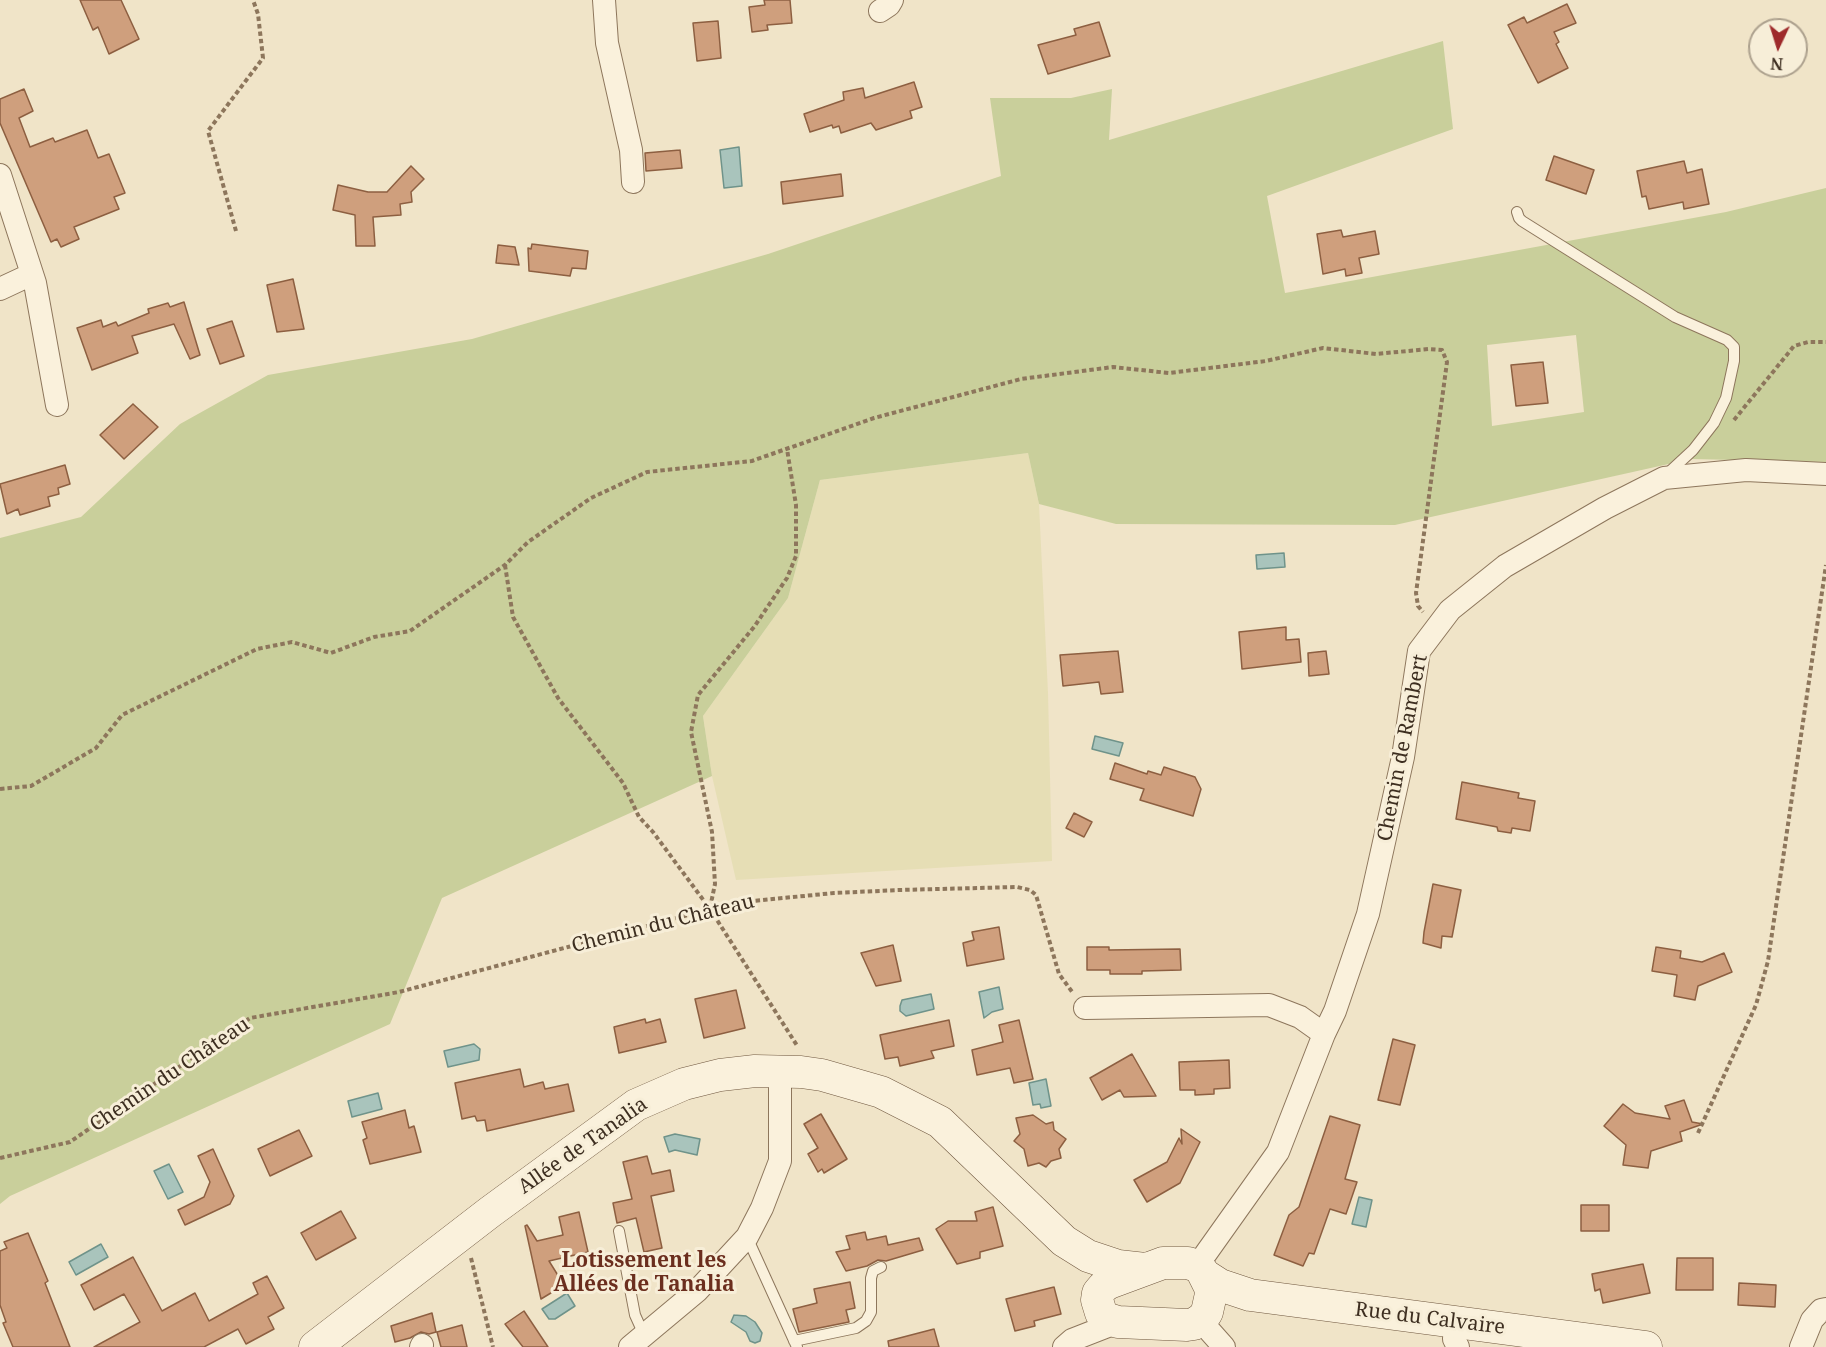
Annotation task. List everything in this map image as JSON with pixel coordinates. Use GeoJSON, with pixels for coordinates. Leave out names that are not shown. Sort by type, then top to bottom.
{"type":"FeatureCollection","features":[{"type":"Feature","properties":{"kind":"street"},"geometry":{"type":"LineString","coordinates":[[604,0],[611,68],[631,150],[633,182]]}},
{"type":"Feature","properties":{"kind":"street"},"geometry":{"type":"LineString","coordinates":[[0,175],[32,274],[57,405]]}},
{"type":"Feature","properties":{"kind":"street"},"geometry":{"type":"LineString","coordinates":[[0,289],[32,274]]}},
{"type":"Feature","properties":{"kind":"street","name":"Chemin de Rambert"},"geometry":{"type":"LineString","coordinates":[[1201,1271],[1278,1152],[1335,1011],[1368,914],[1402,757],[1419,651],[1450,610],[1505,566],[1664,477],[1746,470],[1826,474]]}},
{"type":"Feature","properties":{"kind":"street"},"geometry":{"type":"LineString","coordinates":[[1085,1008],[1269,1005],[1300,1017],[1324,1034]]}},
{"type":"Feature","properties":{"kind":"street","name":"Allée de Tanalia"},"geometry":{"type":"LineString","coordinates":[[315,1347],[490,1212],[636,1105],[684,1084],[710,1077],[755,1071],[790,1071],[843,1080],[881,1092],[939,1122],[1047,1228],[1064,1241],[1088,1256],[1118,1266],[1145,1269]]}},
{"type":"Feature","properties":{"kind":"street"},"geometry":{"type":"LineString","coordinates":[[638,1341],[697,1291],[747,1237],[762,1208],[780,1161],[790,1071]]}},
{"type":"Feature","properties":{"kind":"street"},"geometry":{"type":"LineString","coordinates":[[1088,1256],[1100,1281],[1098,1296],[1101,1313],[1105,1318],[1118,1322]]}},
{"type":"Feature","properties":{"kind":"street"},"geometry":{"type":"LineString","coordinates":[[1068,1344],[1108,1283],[1145,1269],[1170,1263],[1188,1263],[1201,1271],[1211,1294],[1203,1316],[1224,1347]]}},
{"type":"Feature","properties":{"kind":"street","name":"Rue du Calvaire"},"geometry":{"type":"LineString","coordinates":[[1201,1271],[1220,1285],[1250,1295],[1456,1334],[1646,1347]]}},
{"type":"Feature","properties":{"kind":"street","name":"Rue du Calvaire"},"geometry":{"type":"LineString","coordinates":[[1118,1322],[1194,1324],[1220,1304],[1250,1295]]}},
{"type":"Feature","properties":{"kind":"street"},"geometry":{"type":"LineString","coordinates":[[1801,1347],[1812,1320],[1821,1310],[1826,1309]]}},
{"type":"Feature","properties":{"kind":"street"},"geometry":{"type":"LineString","coordinates":[[1068,1344],[1118,1322]]}},
{"type":"Feature","properties":{"kind":"lane"},"geometry":{"type":"LineString","coordinates":[[1517,212],[1522,221],[1675,317],[1727,340],[1734,347],[1734,361],[1726,398],[1714,423],[1664,477]]}},
{"type":"Feature","properties":{"kind":"lane"},"geometry":{"type":"LineString","coordinates":[[619,1231],[635,1315],[640,1326],[638,1341]]}},
{"type":"Feature","properties":{"kind":"lane"},"geometry":{"type":"LineString","coordinates":[[747,1237],[796,1344],[856,1328],[866,1321],[871,1312],[871,1278],[873,1271],[881,1267]]}},
{"type":"Feature","properties":{"kind":"path"},"geometry":{"type":"LineString","coordinates":[[236,231],[208,131],[263,58],[258,14],[253,0]]}},
{"type":"Feature","properties":{"kind":"path"},"geometry":{"type":"LineString","coordinates":[[1701,439],[1719,434],[1730,425],[1794,346],[1808,342],[1826,342]]}},
{"type":"Feature","properties":{"kind":"path"},"geometry":{"type":"LineString","coordinates":[[0,789],[31,786],[96,748],[122,714],[257,649],[292,642],[331,653],[374,637],[410,631],[505,565],[528,542],[591,498],[647,472],[752,461],[874,418],[1021,379],[1113,367],[1169,373],[1266,361],[1323,348],[1377,354],[1428,349],[1442,350],[1447,362],[1416,593],[1418,606],[1435,630]]}},
{"type":"Feature","properties":{"kind":"path"},"geometry":{"type":"LineString","coordinates":[[710,909],[715,884],[712,832],[692,732],[698,695],[754,627],[787,578],[796,556],[796,505],[787,448]]}},
{"type":"Feature","properties":{"kind":"path"},"geometry":{"type":"LineString","coordinates":[[505,565],[513,617],[558,698],[623,783],[639,817],[653,832],[710,909],[798,1047],[790,1071]]}},
{"type":"Feature","properties":{"kind":"path"},"geometry":{"type":"LineString","coordinates":[[1698,1133],[1756,1005],[1768,961],[1826,565]]}},
{"type":"Feature","properties":{"kind":"path","name":"Chemin du Château"},"geometry":{"type":"LineString","coordinates":[[0,1158],[70,1142],[250,1018],[399,992],[733,903],[834,893],[1005,888],[1030,890],[1036,895],[1059,974],[1085,1008]]}},
{"type":"Feature","properties":{"kind":"path"},"geometry":{"type":"LineString","coordinates":[[469,1252],[493,1347]]}},
{"type":"Feature","properties":{"kind":"shaded area"},"geometry":{"type":"Polygon","coordinates":[[[1028,453],[1039,504],[1048,693],[1052,861],[736,880],[712,776],[703,716],[788,598],[820,480],[1028,453]]]}},
{"type":"Feature","properties":{"kind":"green space"},"geometry":{"type":"Polygon","coordinates":[[[1443,41],[1453,129],[1267,196],[1285,293],[1726,212],[1826,188],[1826,462],[1691,459],[1395,525],[1116,524],[1039,504],[1028,453],[820,480],[788,598],[703,716],[712,776],[442,898],[390,1024],[10,1196],[0,1204],[0,538],[81,517],[180,424],[268,375],[472,339],[768,254],[1001,176],[990,98],[1071,98],[1112,89],[1109,140],[1443,41]],[[1576,335],[1487,345],[1492,426],[1584,412],[1576,335]]]}},
{"type":"Feature","properties":{"kind":"water"},"geometry":{"type":"Polygon","coordinates":[[[739,147],[742,186],[724,188],[720,150],[739,147]]]}},
{"type":"Feature","properties":{"kind":"water"},"geometry":{"type":"Polygon","coordinates":[[[1284,553],[1285,567],[1257,569],[1256,555],[1284,553]]]}},
{"type":"Feature","properties":{"kind":"water"},"geometry":{"type":"Polygon","coordinates":[[[1095,736],[1123,743],[1119,756],[1092,749],[1095,736]]]}},
{"type":"Feature","properties":{"kind":"water"},"geometry":{"type":"Polygon","coordinates":[[[999,987],[1003,1009],[992,1012],[984,1018],[979,992],[999,987]]]}},
{"type":"Feature","properties":{"kind":"water"},"geometry":{"type":"Polygon","coordinates":[[[931,994],[934,1009],[906,1016],[900,1011],[902,1000],[931,994]]]}},
{"type":"Feature","properties":{"kind":"water"},"geometry":{"type":"Polygon","coordinates":[[[474,1044],[480,1049],[479,1060],[448,1067],[444,1051],[474,1044]]]}},
{"type":"Feature","properties":{"kind":"water"},"geometry":{"type":"Polygon","coordinates":[[[1046,1079],[1051,1106],[1041,1108],[1040,1104],[1033,1105],[1029,1083],[1046,1079]]]}},
{"type":"Feature","properties":{"kind":"water"},"geometry":{"type":"Polygon","coordinates":[[[378,1093],[382,1109],[352,1117],[348,1101],[378,1093]]]}},
{"type":"Feature","properties":{"kind":"water"},"geometry":{"type":"Polygon","coordinates":[[[675,1134],[700,1139],[697,1155],[675,1150],[669,1152],[664,1137],[675,1134]]]}},
{"type":"Feature","properties":{"kind":"water"},"geometry":{"type":"Polygon","coordinates":[[[169,1164],[183,1192],[168,1199],[154,1171],[169,1164]]]}},
{"type":"Feature","properties":{"kind":"water"},"geometry":{"type":"Polygon","coordinates":[[[1359,1197],[1372,1200],[1366,1227],[1352,1224],[1359,1197]]]}},
{"type":"Feature","properties":{"kind":"water"},"geometry":{"type":"Polygon","coordinates":[[[101,1244],[108,1257],[76,1275],[69,1262],[101,1244]]]}},
{"type":"Feature","properties":{"kind":"water"},"geometry":{"type":"Polygon","coordinates":[[[567,1293],[575,1306],[555,1319],[549,1319],[542,1309],[567,1293]]]}},
{"type":"Feature","properties":{"kind":"water"},"geometry":{"type":"Polygon","coordinates":[[[734,1315],[746,1316],[755,1322],[762,1333],[760,1341],[755,1343],[750,1341],[746,1332],[731,1322],[734,1315]]]}},
{"type":"Feature","properties":{"kind":"building"},"geometry":{"type":"Polygon","coordinates":[[[80,0],[121,0],[139,39],[109,54],[98,27],[93,30],[80,0]]]}},
{"type":"Feature","properties":{"kind":"building"},"geometry":{"type":"Polygon","coordinates":[[[764,0],[790,0],[792,23],[767,25],[768,30],[752,32],[749,7],[765,5],[764,0]]]}},
{"type":"Feature","properties":{"kind":"building"},"geometry":{"type":"Polygon","coordinates":[[[1567,4],[1576,23],[1554,32],[1559,42],[1556,44],[1568,68],[1538,83],[1508,25],[1524,17],[1527,23],[1567,4]]]}},
{"type":"Feature","properties":{"kind":"building"},"geometry":{"type":"Polygon","coordinates":[[[718,21],[721,58],[697,61],[693,23],[718,21]]]}},
{"type":"Feature","properties":{"kind":"building"},"geometry":{"type":"Polygon","coordinates":[[[1099,22],[1110,56],[1048,74],[1038,45],[1076,35],[1074,29],[1099,22]]]}},
{"type":"Feature","properties":{"kind":"building"},"geometry":{"type":"Polygon","coordinates":[[[914,82],[922,107],[910,111],[912,118],[876,130],[871,123],[841,133],[839,126],[833,128],[832,125],[810,132],[804,114],[844,100],[843,92],[863,88],[865,98],[914,82]]]}},
{"type":"Feature","properties":{"kind":"building"},"geometry":{"type":"Polygon","coordinates":[[[24,89],[33,111],[19,118],[30,147],[53,138],[55,142],[87,130],[98,158],[109,154],[125,193],[114,197],[119,209],[74,227],[79,239],[61,247],[57,239],[51,242],[0,123],[0,99],[24,89]]]}},
{"type":"Feature","properties":{"kind":"building"},"geometry":{"type":"Polygon","coordinates":[[[680,150],[682,168],[646,171],[645,153],[680,150]]]}},
{"type":"Feature","properties":{"kind":"building"},"geometry":{"type":"Polygon","coordinates":[[[1554,156],[1594,170],[1586,194],[1546,180],[1554,156]]]}},
{"type":"Feature","properties":{"kind":"building"},"geometry":{"type":"Polygon","coordinates":[[[1684,161],[1687,173],[1702,169],[1709,204],[1684,209],[1683,202],[1649,209],[1646,196],[1642,197],[1637,171],[1684,161]]]}},
{"type":"Feature","properties":{"kind":"building"},"geometry":{"type":"Polygon","coordinates":[[[411,166],[424,179],[411,192],[412,202],[400,204],[401,215],[373,217],[375,246],[356,246],[355,215],[333,210],[338,185],[368,192],[387,192],[411,166]]]}},
{"type":"Feature","properties":{"kind":"building"},"geometry":{"type":"Polygon","coordinates":[[[841,174],[843,196],[783,204],[781,182],[841,174]]]}},
{"type":"Feature","properties":{"kind":"building"},"geometry":{"type":"Polygon","coordinates":[[[1341,230],[1343,237],[1375,231],[1379,254],[1359,258],[1362,273],[1346,276],[1345,269],[1323,274],[1317,234],[1341,230]]]}},
{"type":"Feature","properties":{"kind":"building"},"geometry":{"type":"Polygon","coordinates":[[[532,244],[588,251],[586,269],[572,268],[570,276],[529,271],[528,248],[531,249],[532,244]]]}},
{"type":"Feature","properties":{"kind":"building"},"geometry":{"type":"Polygon","coordinates":[[[498,245],[515,247],[519,265],[496,263],[498,245]]]}},
{"type":"Feature","properties":{"kind":"building"},"geometry":{"type":"Polygon","coordinates":[[[293,279],[304,329],[277,332],[267,285],[293,279]]]}},
{"type":"Feature","properties":{"kind":"building"},"geometry":{"type":"Polygon","coordinates":[[[184,302],[200,355],[190,359],[174,324],[132,336],[138,353],[92,370],[77,328],[101,320],[103,327],[116,322],[118,326],[149,313],[148,309],[168,303],[170,307],[184,302]]]}},
{"type":"Feature","properties":{"kind":"building"},"geometry":{"type":"Polygon","coordinates":[[[232,321],[244,356],[220,364],[207,329],[232,321]]]}},
{"type":"Feature","properties":{"kind":"building"},"geometry":{"type":"Polygon","coordinates":[[[1543,362],[1548,403],[1516,406],[1511,365],[1543,362]]]}},
{"type":"Feature","properties":{"kind":"building"},"geometry":{"type":"Polygon","coordinates":[[[133,404],[158,427],[124,459],[100,435],[133,404]]]}},
{"type":"Feature","properties":{"kind":"building"},"geometry":{"type":"Polygon","coordinates":[[[65,465],[70,484],[58,488],[59,494],[48,497],[50,506],[20,515],[18,509],[7,514],[0,484],[65,465]]]}},
{"type":"Feature","properties":{"kind":"building"},"geometry":{"type":"Polygon","coordinates":[[[1286,627],[1286,640],[1299,639],[1301,662],[1242,669],[1239,632],[1286,627]]]}},
{"type":"Feature","properties":{"kind":"building"},"geometry":{"type":"Polygon","coordinates":[[[1118,651],[1123,692],[1101,694],[1099,682],[1063,686],[1060,655],[1118,651]]]}},
{"type":"Feature","properties":{"kind":"building"},"geometry":{"type":"Polygon","coordinates":[[[1326,651],[1329,674],[1309,676],[1308,653],[1326,651]]]}},
{"type":"Feature","properties":{"kind":"building"},"geometry":{"type":"Polygon","coordinates":[[[1115,763],[1147,774],[1148,771],[1161,775],[1164,767],[1195,777],[1201,789],[1193,816],[1140,800],[1144,789],[1110,779],[1115,763]]]}},
{"type":"Feature","properties":{"kind":"building"},"geometry":{"type":"Polygon","coordinates":[[[1462,782],[1519,793],[1518,798],[1535,801],[1530,831],[1512,828],[1511,833],[1498,831],[1497,827],[1456,819],[1462,782]]]}},
{"type":"Feature","properties":{"kind":"building"},"geometry":{"type":"Polygon","coordinates":[[[1074,813],[1092,822],[1084,837],[1066,828],[1074,813]]]}},
{"type":"Feature","properties":{"kind":"building"},"geometry":{"type":"Polygon","coordinates":[[[1433,884],[1461,890],[1452,937],[1442,936],[1441,948],[1423,943],[1433,884]]]}},
{"type":"Feature","properties":{"kind":"building"},"geometry":{"type":"Polygon","coordinates":[[[999,927],[1004,959],[967,966],[963,943],[974,940],[972,932],[999,927]]]}},
{"type":"Feature","properties":{"kind":"building"},"geometry":{"type":"Polygon","coordinates":[[[893,945],[901,981],[876,986],[861,953],[893,945]]]}},
{"type":"Feature","properties":{"kind":"building"},"geometry":{"type":"Polygon","coordinates":[[[1087,947],[1109,947],[1109,950],[1180,949],[1181,970],[1110,974],[1110,970],[1087,970],[1087,947]]]}},
{"type":"Feature","properties":{"kind":"building"},"geometry":{"type":"Polygon","coordinates":[[[1656,947],[1681,951],[1680,958],[1702,962],[1724,953],[1732,972],[1698,986],[1695,1000],[1674,996],[1677,975],[1652,971],[1656,947]]]}},
{"type":"Feature","properties":{"kind":"building"},"geometry":{"type":"Polygon","coordinates":[[[736,990],[745,1028],[704,1038],[695,999],[736,990]]]}},
{"type":"Feature","properties":{"kind":"building"},"geometry":{"type":"Polygon","coordinates":[[[645,1019],[646,1023],[660,1019],[666,1042],[619,1053],[614,1027],[645,1019]]]}},
{"type":"Feature","properties":{"kind":"building"},"geometry":{"type":"Polygon","coordinates":[[[949,1020],[954,1046],[931,1051],[934,1058],[900,1066],[898,1057],[885,1059],[880,1035],[949,1020]]]}},
{"type":"Feature","properties":{"kind":"building"},"geometry":{"type":"Polygon","coordinates":[[[1019,1020],[1033,1079],[1014,1083],[1010,1068],[977,1075],[972,1050],[1003,1042],[999,1025],[1019,1020]]]}},
{"type":"Feature","properties":{"kind":"building"},"geometry":{"type":"Polygon","coordinates":[[[1393,1039],[1415,1045],[1400,1105],[1378,1100],[1393,1039]]]}},
{"type":"Feature","properties":{"kind":"building"},"geometry":{"type":"Polygon","coordinates":[[[1132,1054],[1156,1096],[1124,1097],[1120,1090],[1102,1100],[1090,1078],[1132,1054]]]}},
{"type":"Feature","properties":{"kind":"building"},"geometry":{"type":"Polygon","coordinates":[[[1229,1060],[1230,1088],[1214,1089],[1214,1094],[1195,1095],[1195,1090],[1180,1090],[1179,1062],[1229,1060]]]}},
{"type":"Feature","properties":{"kind":"building"},"geometry":{"type":"Polygon","coordinates":[[[520,1069],[524,1087],[543,1082],[545,1089],[568,1084],[574,1111],[487,1131],[485,1120],[477,1121],[475,1116],[462,1119],[455,1083],[520,1069]]]}},
{"type":"Feature","properties":{"kind":"building"},"geometry":{"type":"Polygon","coordinates":[[[1684,1100],[1692,1122],[1703,1124],[1680,1132],[1682,1141],[1651,1151],[1648,1168],[1623,1165],[1626,1145],[1604,1126],[1623,1104],[1635,1113],[1670,1119],[1665,1106],[1684,1100]]]}},
{"type":"Feature","properties":{"kind":"building"},"geometry":{"type":"Polygon","coordinates":[[[405,1110],[409,1128],[414,1126],[421,1152],[370,1164],[363,1140],[367,1138],[362,1122],[405,1110]]]}},
{"type":"Feature","properties":{"kind":"building"},"geometry":{"type":"Polygon","coordinates":[[[821,1114],[847,1159],[824,1173],[822,1169],[818,1172],[808,1154],[818,1148],[804,1124],[821,1114]]]}},
{"type":"Feature","properties":{"kind":"building"},"geometry":{"type":"Polygon","coordinates":[[[1033,1115],[1046,1124],[1053,1122],[1054,1130],[1066,1139],[1059,1149],[1061,1158],[1051,1161],[1046,1167],[1039,1163],[1028,1166],[1024,1149],[1014,1141],[1020,1134],[1016,1118],[1033,1115]]]}},
{"type":"Feature","properties":{"kind":"building"},"geometry":{"type":"Polygon","coordinates":[[[1330,1116],[1360,1125],[1345,1179],[1357,1182],[1346,1214],[1330,1209],[1314,1254],[1309,1253],[1303,1266],[1274,1255],[1289,1215],[1299,1207],[1330,1116]]]}},
{"type":"Feature","properties":{"kind":"building"},"geometry":{"type":"Polygon","coordinates":[[[1181,1129],[1200,1142],[1180,1183],[1147,1202],[1134,1180],[1167,1162],[1179,1138],[1182,1144],[1181,1129]]]}},
{"type":"Feature","properties":{"kind":"building"},"geometry":{"type":"Polygon","coordinates":[[[299,1130],[312,1156],[270,1176],[258,1149],[299,1130]]]}},
{"type":"Feature","properties":{"kind":"building"},"geometry":{"type":"Polygon","coordinates":[[[213,1149],[234,1196],[230,1204],[185,1225],[178,1210],[204,1197],[210,1182],[198,1156],[213,1149]]]}},
{"type":"Feature","properties":{"kind":"building"},"geometry":{"type":"Polygon","coordinates":[[[647,1156],[652,1174],[670,1170],[674,1191],[651,1196],[662,1248],[644,1252],[636,1218],[617,1223],[613,1203],[632,1199],[623,1162],[647,1156]]]}},
{"type":"Feature","properties":{"kind":"building"},"geometry":{"type":"Polygon","coordinates":[[[1581,1205],[1609,1205],[1609,1231],[1581,1231],[1581,1205]]]}},
{"type":"Feature","properties":{"kind":"building"},"geometry":{"type":"Polygon","coordinates":[[[993,1207],[1003,1246],[980,1252],[980,1258],[957,1264],[936,1229],[948,1221],[977,1221],[975,1212],[993,1207]]]}},
{"type":"Feature","properties":{"kind":"building"},"geometry":{"type":"Polygon","coordinates":[[[341,1211],[356,1238],[316,1260],[301,1233],[341,1211]]]}},
{"type":"Feature","properties":{"kind":"building"},"geometry":{"type":"Polygon","coordinates":[[[579,1212],[588,1252],[549,1261],[564,1285],[541,1299],[525,1226],[527,1225],[537,1241],[563,1235],[559,1217],[579,1212]]]}},
{"type":"Feature","properties":{"kind":"building"},"geometry":{"type":"Polygon","coordinates":[[[865,1232],[867,1240],[886,1236],[888,1245],[919,1238],[923,1250],[886,1261],[878,1260],[867,1266],[846,1271],[836,1252],[850,1249],[846,1236],[865,1232]]]}},
{"type":"Feature","properties":{"kind":"building"},"geometry":{"type":"Polygon","coordinates":[[[28,1233],[48,1281],[45,1283],[70,1347],[13,1347],[3,1323],[6,1322],[0,1305],[0,1251],[7,1248],[4,1242],[28,1233]]]}},
{"type":"Feature","properties":{"kind":"building"},"geometry":{"type":"Polygon","coordinates":[[[133,1257],[162,1311],[195,1293],[209,1321],[258,1294],[253,1283],[267,1276],[284,1308],[268,1317],[274,1329],[246,1344],[238,1329],[204,1347],[94,1347],[140,1322],[124,1294],[94,1310],[81,1285],[133,1257]]]}},
{"type":"Feature","properties":{"kind":"building"},"geometry":{"type":"Polygon","coordinates":[[[1677,1258],[1713,1258],[1713,1290],[1676,1290],[1677,1258]]]}},
{"type":"Feature","properties":{"kind":"building"},"geometry":{"type":"Polygon","coordinates":[[[1643,1264],[1650,1293],[1603,1303],[1600,1289],[1595,1291],[1592,1274],[1643,1264]]]}},
{"type":"Feature","properties":{"kind":"building"},"geometry":{"type":"Polygon","coordinates":[[[850,1282],[855,1308],[846,1310],[849,1322],[799,1332],[793,1309],[817,1303],[814,1289],[850,1282]]]}},
{"type":"Feature","properties":{"kind":"building"},"geometry":{"type":"Polygon","coordinates":[[[1739,1283],[1776,1285],[1775,1307],[1738,1305],[1739,1283]]]}},
{"type":"Feature","properties":{"kind":"building"},"geometry":{"type":"Polygon","coordinates":[[[1054,1287],[1061,1314],[1034,1321],[1035,1326],[1015,1331],[1006,1299],[1054,1287]]]}},
{"type":"Feature","properties":{"kind":"building"},"geometry":{"type":"Polygon","coordinates":[[[524,1311],[548,1347],[523,1347],[505,1324],[524,1311]]]}},
{"type":"Feature","properties":{"kind":"building"},"geometry":{"type":"Polygon","coordinates":[[[432,1313],[436,1332],[429,1334],[421,1332],[395,1342],[391,1326],[432,1313]]]}},
{"type":"Feature","properties":{"kind":"building"},"geometry":{"type":"Polygon","coordinates":[[[462,1325],[467,1347],[441,1347],[437,1332],[462,1325]]]}},
{"type":"Feature","properties":{"kind":"building"},"geometry":{"type":"Polygon","coordinates":[[[934,1329],[939,1347],[889,1347],[888,1341],[934,1329]]]}},
{"type":"Feature","properties":{"kind":"district","name":"Lotissement les Allées de Tanalia"},"geometry":{"type":"Point","coordinates":[644,1273]}}]}
